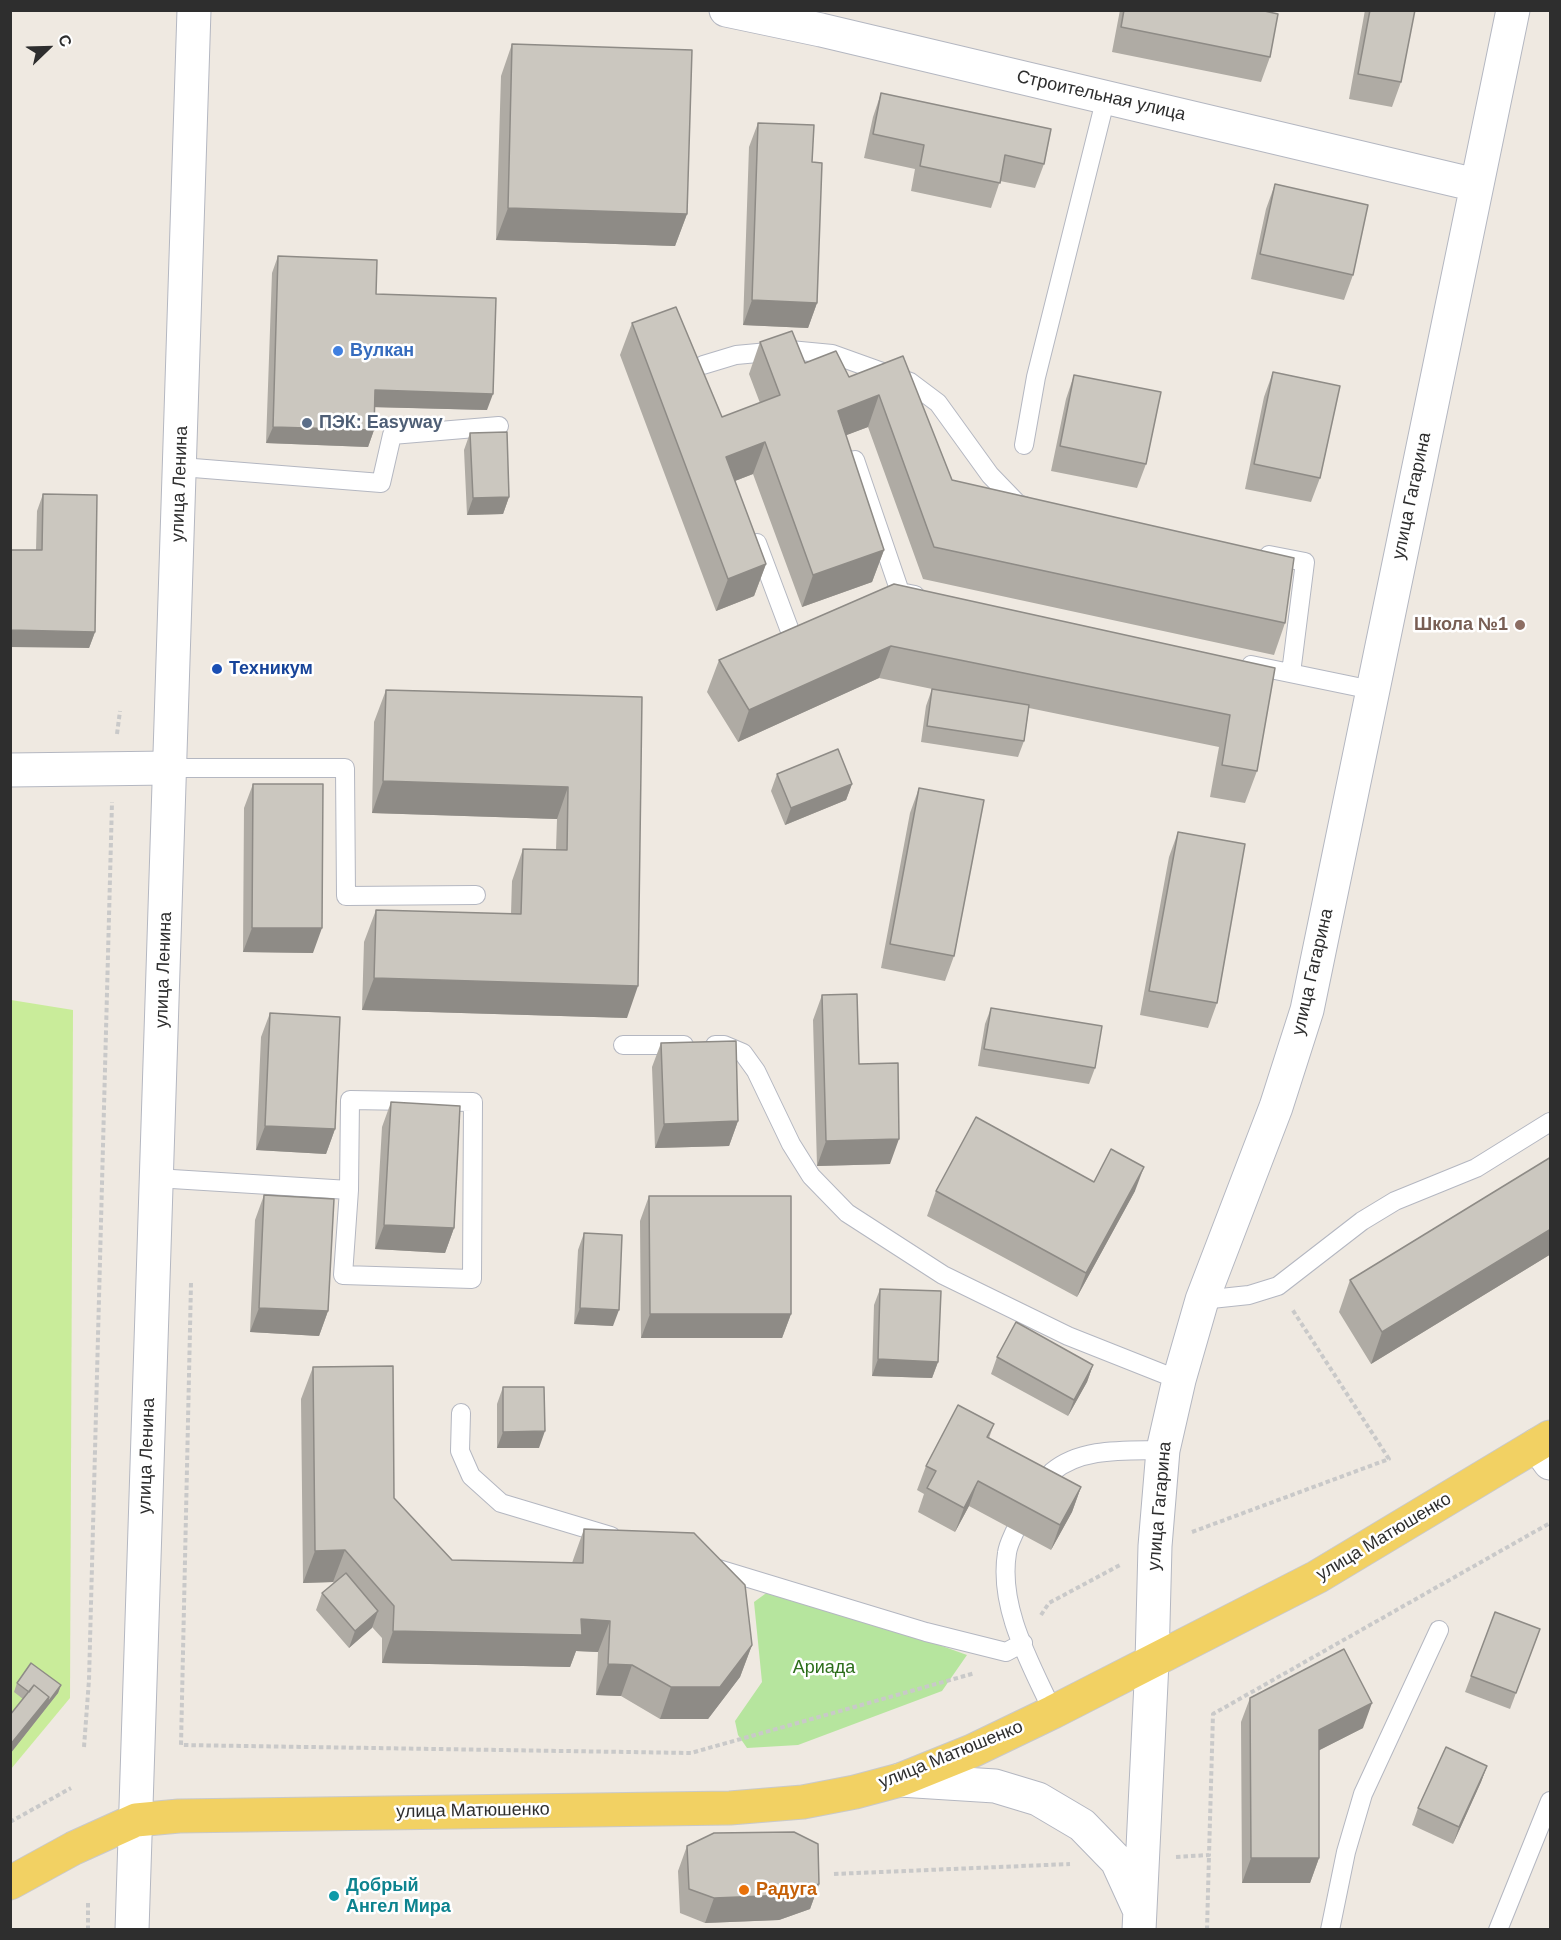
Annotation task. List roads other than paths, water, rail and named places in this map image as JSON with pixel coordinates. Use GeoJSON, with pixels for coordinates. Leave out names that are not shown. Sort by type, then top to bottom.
{"type":"FeatureCollection","features":[{"type":"Feature","properties":{"kind":"main road","name":"улица Матюшенко"},"geometry":{"type":"LineString","coordinates":[[10,1883],[74,1848],[136,1820],[179,1815],[729,1808],[803,1802],[900,1780],[972,1750],[1152,1662],[1317,1577],[1546,1448]]}},
{"type":"Feature","properties":{"kind":"street","name":"улица Ленина"},"geometry":{"type":"LineString","coordinates":[[132,1929],[194,10]]}},
{"type":"Feature","properties":{"kind":"street","name":"Строительная улица"},"geometry":{"type":"LineString","coordinates":[[726,10],[824,20],[1106,97],[1476,185]]}},
{"type":"Feature","properties":{"kind":"street","name":"улица Гагарина"},"geometry":{"type":"LineString","coordinates":[[1139,1920],[1130,1861],[1152,1662],[1155,1546],[1163,1450],[1179,1380],[1202,1300],[1276,1107],[1307,1010],[1513,10]]}},
{"type":"Feature","properties":{"kind":"street"},"geometry":{"type":"LineString","coordinates":[[10,770],[170,768]]}},
{"type":"Feature","properties":{"kind":"street"},"geometry":{"type":"LineString","coordinates":[[900,1780],[995,1786],[1038,1799],[1082,1825],[1130,1861]]}},
{"type":"Feature","properties":{"kind":"lane"},"geometry":{"type":"LineString","coordinates":[[1024,445],[1036,377],[1106,97]]}},
{"type":"Feature","properties":{"kind":"lane"},"geometry":{"type":"LineString","coordinates":[[703,365],[736,355],[790,350],[832,354],[909,381],[938,403],[990,475],[1018,504],[1041,509]]}},
{"type":"Feature","properties":{"kind":"lane"},"geometry":{"type":"LineString","coordinates":[[181,468],[381,483],[392,435],[499,426]]}},
{"type":"Feature","properties":{"kind":"lane"},"geometry":{"type":"LineString","coordinates":[[855,460],[894,594],[934,599]]}},
{"type":"Feature","properties":{"kind":"lane"},"geometry":{"type":"LineString","coordinates":[[753,532],[790,631]]}},
{"type":"Feature","properties":{"kind":"lane"},"geometry":{"type":"LineString","coordinates":[[1248,550],[1305,562],[1291,673]]}},
{"type":"Feature","properties":{"kind":"lane"},"geometry":{"type":"LineString","coordinates":[[770,641],[812,623]]}},
{"type":"Feature","properties":{"kind":"lane"},"geometry":{"type":"LineString","coordinates":[[1233,662],[1372,690]]}},
{"type":"Feature","properties":{"kind":"lane"},"geometry":{"type":"LineString","coordinates":[[170,768],[345,768],[346,896],[476,895]]}},
{"type":"Feature","properties":{"kind":"lane"},"geometry":{"type":"LineString","coordinates":[[623,1045],[724,1044],[743,1053],[756,1071],[796,1152],[812,1176],[847,1213],[944,1275],[1068,1336],[1179,1380]]}},
{"type":"Feature","properties":{"kind":"lane"},"geometry":{"type":"LineString","coordinates":[[350,1100],[473,1102],[472,1279],[344,1275],[349,1190],[350,1100]]}},
{"type":"Feature","properties":{"kind":"lane"},"geometry":{"type":"LineString","coordinates":[[1202,1300],[1249,1295],[1278,1286],[1362,1221],[1395,1201],[1476,1168],[1551,1122]]}},
{"type":"Feature","properties":{"kind":"lane"},"geometry":{"type":"LineString","coordinates":[[156,1178],[349,1190]]}},
{"type":"Feature","properties":{"kind":"lane"},"geometry":{"type":"LineString","coordinates":[[461,1413],[460,1451],[471,1476],[501,1503],[624,1540]]}},
{"type":"Feature","properties":{"kind":"lane"},"geometry":{"type":"LineString","coordinates":[[1038,1493],[1051,1473],[1070,1461],[1103,1451],[1163,1450]]}},
{"type":"Feature","properties":{"kind":"lane"},"geometry":{"type":"LineString","coordinates":[[1015,1531],[1007,1551],[1006,1584],[1023,1643],[1053,1712]]}},
{"type":"Feature","properties":{"kind":"lane"},"geometry":{"type":"LineString","coordinates":[[691,1561],[926,1632],[1006,1652],[1023,1643]]}},
{"type":"Feature","properties":{"kind":"lane"},"geometry":{"type":"LineString","coordinates":[[1330,1929],[1346,1852],[1363,1794],[1439,1630]]}},
{"type":"Feature","properties":{"kind":"lane"},"geometry":{"type":"LineString","coordinates":[[1498,1929],[1551,1801]]}},
{"type":"Feature","properties":{"kind":"place","name":"Вулкан"},"geometry":{"type":"Point","coordinates":[338,351]}},
{"type":"Feature","properties":{"kind":"place","name":"ПЭК: Easyway"},"geometry":{"type":"Point","coordinates":[307,423]}},
{"type":"Feature","properties":{"kind":"place","name":"Школа №1"},"geometry":{"type":"Point","coordinates":[1520,625]}},
{"type":"Feature","properties":{"kind":"place","name":"Техникум"},"geometry":{"type":"Point","coordinates":[217,669]}},
{"type":"Feature","properties":{"kind":"place","name":"Радуга"},"geometry":{"type":"Point","coordinates":[744,1890]}},
{"type":"Feature","properties":{"kind":"place","name":"Добрый Ангел Мира"},"geometry":{"type":"Point","coordinates":[334,1896]}},
{"type":"Feature","properties":{"kind":"park label","name":"Ариада"},"geometry":{"type":"Point","coordinates":[824,1668]}}]}
